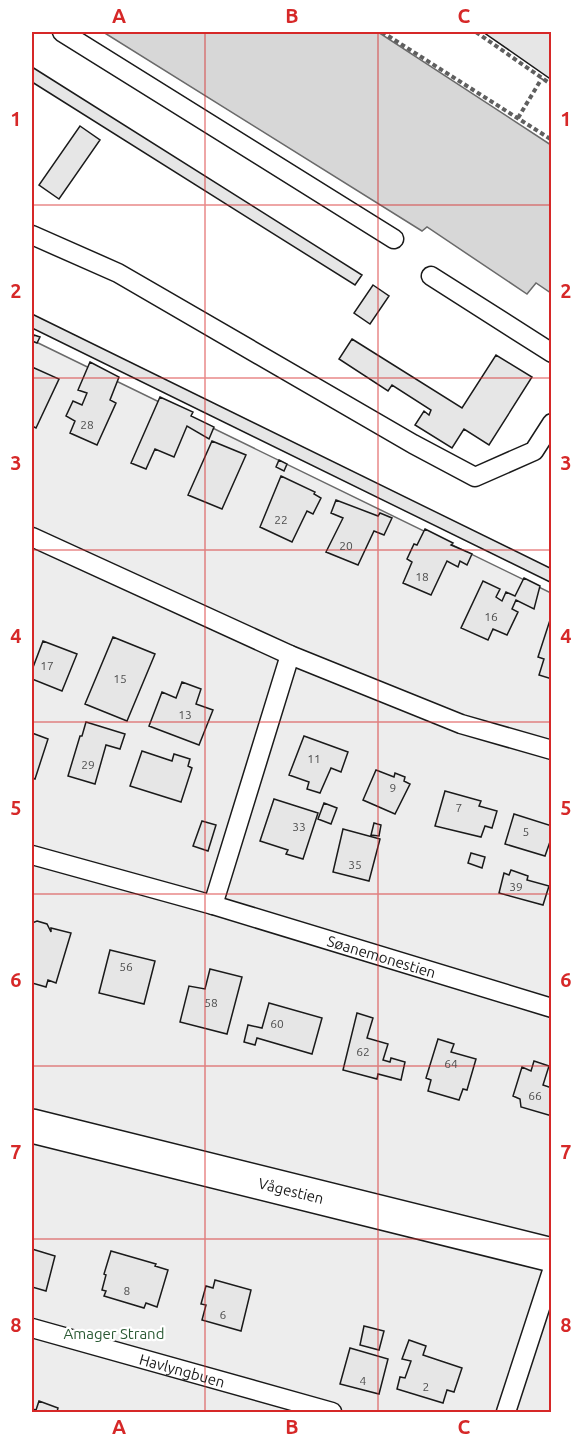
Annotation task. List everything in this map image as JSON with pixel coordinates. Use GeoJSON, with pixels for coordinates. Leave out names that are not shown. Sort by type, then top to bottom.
{"type":"FeatureCollection","features":[{"type":"Feature","properties":{"kind":"street","name":"Vågestien"},"geometry":{"type":"LineString","coordinates":[[32,1126],[552,1255]]}},
{"type":"Feature","properties":{"kind":"lane"},"geometry":{"type":"LineString","coordinates":[[62,32],[394,239]]}},
{"type":"Feature","properties":{"kind":"lane"},"geometry":{"type":"LineString","coordinates":[[32,235],[118,273],[413,444],[475,477],[534,451],[552,423]]}},
{"type":"Feature","properties":{"kind":"lane"},"geometry":{"type":"LineString","coordinates":[[431,276],[552,353]]}},
{"type":"Feature","properties":{"kind":"lane"},"geometry":{"type":"LineString","coordinates":[[32,537],[291,655],[462,723],[552,750]]}},
{"type":"Feature","properties":{"kind":"lane"},"geometry":{"type":"LineString","coordinates":[[213,905],[291,655]]}},
{"type":"Feature","properties":{"kind":"lane","name":"Søanemonestien"},"geometry":{"type":"LineString","coordinates":[[32,855],[213,905],[552,1008]]}},
{"type":"Feature","properties":{"kind":"lane"},"geometry":{"type":"LineString","coordinates":[[506,1413],[552,1271]]}},
{"type":"Feature","properties":{"kind":"lane","name":"Havlyngbuen"},"geometry":{"type":"LineString","coordinates":[[32,1328],[332,1413]]}},
{"type":"Feature","properties":{"kind":"path"},"geometry":{"type":"LineString","coordinates":[[382,32],[552,140]]}},
{"type":"Feature","properties":{"kind":"path"},"geometry":{"type":"LineString","coordinates":[[476,32],[552,85]]}},
{"type":"Feature","properties":{"kind":"path"},"geometry":{"type":"LineString","coordinates":[[518,118],[542,78]]}},
{"type":"Feature","properties":{"kind":"shaded area"},"geometry":{"type":"Polygon","coordinates":[[[103,32],[378,32],[551,145],[551,293],[536,283],[527,294],[427,227],[422,231],[103,32]]]}},
{"type":"Feature","properties":{"kind":"shaded area"},"geometry":{"type":"Polygon","coordinates":[[[32,340],[551,593],[551,1412],[32,1412],[32,340]]]}},
{"type":"Feature","properties":{"kind":"building"},"geometry":{"type":"Polygon","coordinates":[[[483,32],[552,32],[552,80],[483,32]]]}},
{"type":"Feature","properties":{"kind":"building"},"geometry":{"type":"Polygon","coordinates":[[[32,67],[362,275],[355,285],[32,82],[32,67]]]}},
{"type":"Feature","properties":{"kind":"building"},"geometry":{"type":"Polygon","coordinates":[[[80,126],[100,140],[59,199],[39,185],[80,126]]]}},
{"type":"Feature","properties":{"kind":"building"},"geometry":{"type":"Polygon","coordinates":[[[373,285],[389,296],[370,324],[354,313],[373,285]]]}},
{"type":"Feature","properties":{"kind":"building"},"geometry":{"type":"Polygon","coordinates":[[[32,314],[552,569],[552,583],[32,328],[32,314]]]}},
{"type":"Feature","properties":{"kind":"building"},"geometry":{"type":"Polygon","coordinates":[[[34,335],[40,337],[37,343],[32,341],[34,335]]]}},
{"type":"Feature","properties":{"kind":"building"},"geometry":{"type":"Polygon","coordinates":[[[352,339],[462,408],[496,355],[532,377],[489,445],[464,429],[452,448],[415,425],[424,411],[429,415],[431,410],[392,385],[388,391],[339,359],[352,339]]]}},
{"type":"Feature","properties":{"kind":"building"},"geometry":{"type":"Polygon","coordinates":[[[90,362],[119,377],[110,400],[116,403],[97,445],[70,433],[75,421],[66,416],[73,401],[82,405],[87,393],[78,390],[90,362]]]}},
{"type":"Feature","properties":{"kind":"building"},"geometry":{"type":"Polygon","coordinates":[[[32,367],[59,379],[36,428],[32,426],[32,367]]]}},
{"type":"Feature","properties":{"kind":"building"},"geometry":{"type":"Polygon","coordinates":[[[160,397],[193,412],[191,416],[214,427],[209,439],[187,426],[174,457],[155,449],[146,469],[131,463],[160,397]]]}},
{"type":"Feature","properties":{"kind":"building"},"geometry":{"type":"Polygon","coordinates":[[[212,441],[246,455],[222,509],[188,495],[212,441]]]}},
{"type":"Feature","properties":{"kind":"building"},"geometry":{"type":"Polygon","coordinates":[[[279,460],[287,464],[284,471],[276,467],[279,460]]]}},
{"type":"Feature","properties":{"kind":"building"},"geometry":{"type":"Polygon","coordinates":[[[281,476],[315,492],[314,494],[321,498],[313,514],[307,511],[292,542],[260,527],[281,476]]]}},
{"type":"Feature","properties":{"kind":"building"},"geometry":{"type":"Polygon","coordinates":[[[336,500],[378,516],[380,513],[392,518],[384,535],[374,531],[358,565],[326,552],[343,518],[331,513],[336,500]]]}},
{"type":"Feature","properties":{"kind":"building"},"geometry":{"type":"Polygon","coordinates":[[[425,529],[453,543],[451,545],[472,554],[467,565],[460,561],[458,567],[447,561],[431,595],[403,583],[412,562],[407,559],[425,529]]]}},
{"type":"Feature","properties":{"kind":"building"},"geometry":{"type":"Polygon","coordinates":[[[524,578],[540,586],[534,609],[516,600],[512,609],[518,612],[507,635],[493,629],[488,640],[461,628],[483,581],[500,589],[496,597],[502,601],[506,592],[515,596],[524,578]]]}},
{"type":"Feature","properties":{"kind":"building"},"geometry":{"type":"Polygon","coordinates":[[[551,617],[552,679],[539,675],[544,659],[538,657],[551,617]]]}},
{"type":"Feature","properties":{"kind":"building"},"geometry":{"type":"Polygon","coordinates":[[[113,637],[155,654],[127,721],[85,704],[113,637]]]}},
{"type":"Feature","properties":{"kind":"building"},"geometry":{"type":"Polygon","coordinates":[[[43,641],[77,654],[62,691],[32,679],[32,670],[43,641]]]}},
{"type":"Feature","properties":{"kind":"building"},"geometry":{"type":"Polygon","coordinates":[[[182,682],[201,689],[196,704],[213,710],[199,745],[149,726],[162,692],[176,698],[182,682]]]}},
{"type":"Feature","properties":{"kind":"building"},"geometry":{"type":"Polygon","coordinates":[[[86,722],[125,734],[120,749],[106,745],[95,784],[68,776],[86,722]]]}},
{"type":"Feature","properties":{"kind":"building"},"geometry":{"type":"Polygon","coordinates":[[[32,733],[48,739],[35,779],[32,778],[32,733]]]}},
{"type":"Feature","properties":{"kind":"building"},"geometry":{"type":"Polygon","coordinates":[[[304,736],[348,752],[341,772],[331,768],[320,793],[307,789],[309,782],[289,775],[304,736]]]}},
{"type":"Feature","properties":{"kind":"building"},"geometry":{"type":"Polygon","coordinates":[[[142,751],[172,761],[174,754],[190,759],[188,766],[192,768],[181,802],[130,786],[142,751]]]}},
{"type":"Feature","properties":{"kind":"building"},"geometry":{"type":"Polygon","coordinates":[[[376,770],[394,777],[395,773],[405,777],[404,781],[410,784],[395,814],[363,800],[376,770]]]}},
{"type":"Feature","properties":{"kind":"building"},"geometry":{"type":"Polygon","coordinates":[[[445,791],[481,801],[479,806],[497,811],[492,828],[485,826],[481,837],[435,826],[445,791]]]}},
{"type":"Feature","properties":{"kind":"building"},"geometry":{"type":"Polygon","coordinates":[[[274,799],[318,813],[303,859],[286,854],[288,850],[260,841],[274,799]]]}},
{"type":"Feature","properties":{"kind":"building"},"geometry":{"type":"Polygon","coordinates":[[[324,803],[337,808],[331,824],[318,819],[324,803]]]}},
{"type":"Feature","properties":{"kind":"building"},"geometry":{"type":"Polygon","coordinates":[[[514,814],[552,826],[552,836],[545,856],[505,844],[514,814]]]}},
{"type":"Feature","properties":{"kind":"building"},"geometry":{"type":"Polygon","coordinates":[[[202,821],[216,825],[208,851],[193,846],[202,821]]]}},
{"type":"Feature","properties":{"kind":"building"},"geometry":{"type":"Polygon","coordinates":[[[374,823],[381,825],[379,836],[371,835],[374,823]]]}},
{"type":"Feature","properties":{"kind":"building"},"geometry":{"type":"Polygon","coordinates":[[[343,829],[380,839],[369,881],[333,872],[343,829]]]}},
{"type":"Feature","properties":{"kind":"building"},"geometry":{"type":"Polygon","coordinates":[[[471,853],[485,857],[482,868],[468,863],[471,853]]]}},
{"type":"Feature","properties":{"kind":"building"},"geometry":{"type":"Polygon","coordinates":[[[511,870],[528,876],[527,880],[549,886],[543,905],[499,893],[504,873],[509,875],[511,870]]]}},
{"type":"Feature","properties":{"kind":"building"},"geometry":{"type":"Polygon","coordinates":[[[37,921],[47,924],[51,932],[51,928],[71,933],[56,983],[48,980],[46,987],[32,983],[32,923],[37,921]]]}},
{"type":"Feature","properties":{"kind":"building"},"geometry":{"type":"Polygon","coordinates":[[[110,950],[155,961],[144,1004],[99,993],[110,950]]]}},
{"type":"Feature","properties":{"kind":"building"},"geometry":{"type":"Polygon","coordinates":[[[210,969],[242,977],[227,1034],[180,1022],[189,986],[205,989],[210,969]]]}},
{"type":"Feature","properties":{"kind":"building"},"geometry":{"type":"Polygon","coordinates":[[[269,1003],[322,1018],[312,1054],[257,1038],[255,1045],[244,1042],[248,1025],[262,1028],[269,1003]]]}},
{"type":"Feature","properties":{"kind":"building"},"geometry":{"type":"Polygon","coordinates":[[[357,1013],[373,1018],[367,1038],[388,1044],[383,1060],[390,1062],[391,1058],[405,1062],[401,1080],[378,1074],[377,1079],[343,1070],[357,1013]]]}},
{"type":"Feature","properties":{"kind":"building"},"geometry":{"type":"Polygon","coordinates":[[[438,1039],[454,1044],[451,1052],[476,1059],[467,1090],[463,1089],[459,1100],[428,1091],[431,1080],[426,1078],[438,1039]]]}},
{"type":"Feature","properties":{"kind":"building"},"geometry":{"type":"Polygon","coordinates":[[[534,1061],[549,1066],[543,1085],[552,1088],[552,1116],[521,1107],[520,1099],[513,1096],[522,1067],[531,1071],[534,1061]]]}},
{"type":"Feature","properties":{"kind":"building"},"geometry":{"type":"Polygon","coordinates":[[[32,1249],[55,1256],[46,1291],[32,1287],[32,1249]]]}},
{"type":"Feature","properties":{"kind":"building"},"geometry":{"type":"Polygon","coordinates":[[[111,1251],[156,1264],[155,1266],[168,1270],[157,1307],[146,1303],[144,1308],[104,1296],[106,1291],[102,1290],[106,1275],[104,1274],[111,1251]]]}},
{"type":"Feature","properties":{"kind":"building"},"geometry":{"type":"Polygon","coordinates":[[[215,1280],[251,1290],[241,1331],[202,1320],[206,1305],[201,1304],[206,1286],[213,1288],[215,1280]]]}},
{"type":"Feature","properties":{"kind":"building"},"geometry":{"type":"Polygon","coordinates":[[[364,1326],[384,1331],[379,1350],[360,1345],[364,1326]]]}},
{"type":"Feature","properties":{"kind":"building"},"geometry":{"type":"Polygon","coordinates":[[[409,1340],[426,1346],[423,1355],[462,1368],[454,1392],[447,1390],[443,1403],[397,1389],[400,1377],[405,1378],[411,1361],[402,1359],[409,1340]]]}},
{"type":"Feature","properties":{"kind":"building"},"geometry":{"type":"Polygon","coordinates":[[[350,1348],[388,1359],[379,1394],[340,1384],[350,1348]]]}},
{"type":"Feature","properties":{"kind":"building"},"geometry":{"type":"Polygon","coordinates":[[[39,1401],[58,1408],[57,1412],[32,1412],[32,1409],[36,1410],[39,1401]]]}},
{"type":"Feature","properties":{"kind":"park label","name":"Amager Strand"},"geometry":{"type":"Point","coordinates":[114,1333]}}]}
